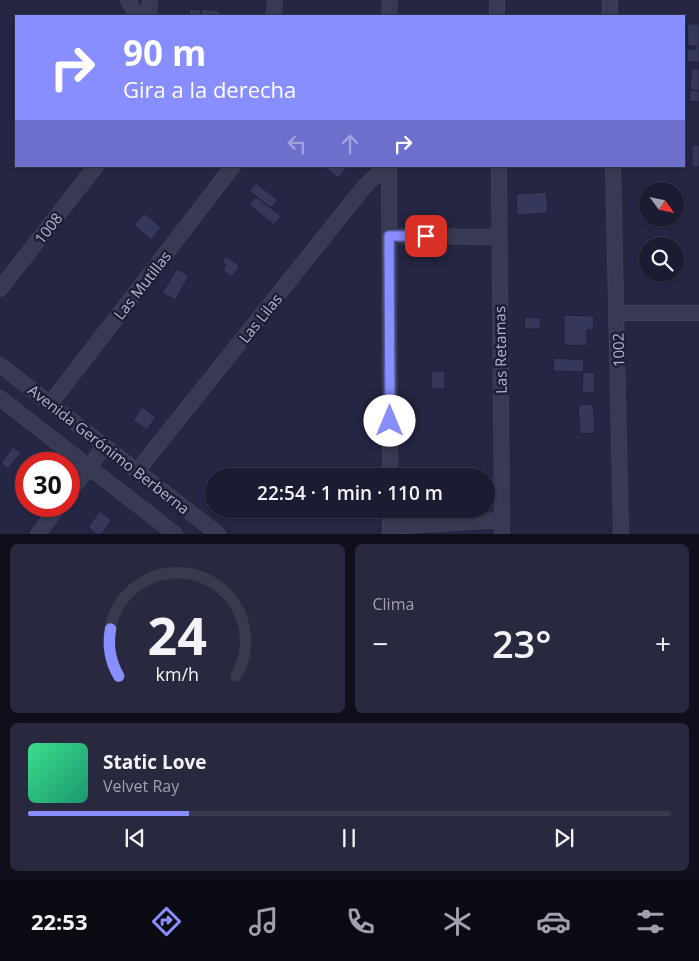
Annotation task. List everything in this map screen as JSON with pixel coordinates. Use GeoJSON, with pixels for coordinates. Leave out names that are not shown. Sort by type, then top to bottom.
{"type":"FeatureCollection","features":[{"type":"Feature","properties":{"kind":"street"},"geometry":{"type":"LineString","coordinates":[[128,0],[137,15]]}},
{"type":"Feature","properties":{"kind":"street"},"geometry":{"type":"LineString","coordinates":[[149,15],[150,0]]}},
{"type":"Feature","properties":{"kind":"street"},"geometry":{"type":"LineString","coordinates":[[274,0],[274,15]]}},
{"type":"Feature","properties":{"kind":"street"},"geometry":{"type":"LineString","coordinates":[[390,0],[390,15]]}},
{"type":"Feature","properties":{"kind":"street"},"geometry":{"type":"LineString","coordinates":[[497,0],[497,15]]}},
{"type":"Feature","properties":{"kind":"street"},"geometry":{"type":"LineString","coordinates":[[610,0],[610,15]]}},
{"type":"Feature","properties":{"kind":"street","name":"1008"},"geometry":{"type":"LineString","coordinates":[[0,289],[95,167]]}},
{"type":"Feature","properties":{"kind":"street","name":"Las Mutillas"},"geometry":{"type":"LineString","coordinates":[[50,404],[232,167]]}},
{"type":"Feature","properties":{"kind":"street","name":"Las Lilas"},"geometry":{"type":"LineString","coordinates":[[137,472],[364,187],[386,167]]}},
{"type":"Feature","properties":{"kind":"street"},"geometry":{"type":"LineString","coordinates":[[387,167],[390,468]]}},
{"type":"Feature","properties":{"kind":"street","name":"Las Retamas"},"geometry":{"type":"LineString","coordinates":[[499,167],[502,527]]}},
{"type":"Feature","properties":{"kind":"street","name":"1002"},"geometry":{"type":"LineString","coordinates":[[613,167],[621,534]]}},
{"type":"Feature","properties":{"kind":"street"},"geometry":{"type":"LineString","coordinates":[[389,236],[499,237]]}},
{"type":"Feature","properties":{"kind":"street"},"geometry":{"type":"LineString","coordinates":[[616,313],[699,313]]}},
{"type":"Feature","properties":{"kind":"street","name":"Avenida Gerónimo Berberna"},"geometry":{"type":"LineString","coordinates":[[0,365],[213,532]]}},
{"type":"Feature","properties":{"kind":"street","name":"Avenida Gerónimo Berberna"},"geometry":{"type":"LineString","coordinates":[[0,398],[175,534]]}},
{"type":"Feature","properties":{"kind":"street"},"geometry":{"type":"LineString","coordinates":[[80,479],[104,447]]}},
{"type":"Feature","properties":{"kind":"street"},"geometry":{"type":"LineString","coordinates":[[38,534],[51,517]]}},
{"type":"Feature","properties":{"kind":"street"},"geometry":{"type":"LineString","coordinates":[[390,530],[502,527]]}},
{"type":"Feature","properties":{"kind":"building"},"geometry":{"type":"Polygon","coordinates":[[[190,9],[201,10],[201,15],[189,15],[190,9]]]}},
{"type":"Feature","properties":{"kind":"building"},"geometry":{"type":"Polygon","coordinates":[[[201,9],[220,11],[220,15],[201,15],[201,9]]]}},
{"type":"Feature","properties":{"kind":"building"},"geometry":{"type":"Polygon","coordinates":[[[687,24],[699,24],[699,62],[687,62],[687,49],[696,49],[696,46],[688,46],[687,24]]]}},
{"type":"Feature","properties":{"kind":"building"},"geometry":{"type":"Polygon","coordinates":[[[692,68],[699,69],[699,91],[690,90],[692,68]]]}},
{"type":"Feature","properties":{"kind":"building"},"geometry":{"type":"Polygon","coordinates":[[[690,90],[699,91],[699,102],[689,101],[690,90]]]}},
{"type":"Feature","properties":{"kind":"building"},"geometry":{"type":"Polygon","coordinates":[[[692,145],[699,145],[699,167],[692,167],[692,145]]]}},
{"type":"Feature","properties":{"kind":"building"},"geometry":{"type":"Polygon","coordinates":[[[324,167],[347,167],[338,178],[324,167]]]}},
{"type":"Feature","properties":{"kind":"building"},"geometry":{"type":"Polygon","coordinates":[[[256,183],[278,200],[271,208],[249,191],[256,183]]]}},
{"type":"Feature","properties":{"kind":"building"},"geometry":{"type":"Polygon","coordinates":[[[546,192],[548,213],[517,215],[516,194],[546,192]]]}},
{"type":"Feature","properties":{"kind":"building"},"geometry":{"type":"Polygon","coordinates":[[[256,197],[281,216],[274,225],[249,205],[256,197]]]}},
{"type":"Feature","properties":{"kind":"building"},"geometry":{"type":"Polygon","coordinates":[[[144,213],[161,227],[151,240],[134,225],[144,213]]]}},
{"type":"Feature","properties":{"kind":"building"},"geometry":{"type":"Polygon","coordinates":[[[226,256],[240,266],[232,277],[223,270],[226,265],[222,262],[226,256]]]}},
{"type":"Feature","properties":{"kind":"building"},"geometry":{"type":"Polygon","coordinates":[[[177,269],[189,276],[175,300],[162,293],[177,269]]]}},
{"type":"Feature","properties":{"kind":"building"},"geometry":{"type":"Polygon","coordinates":[[[564,315],[594,316],[593,330],[587,330],[587,346],[564,345],[564,315]]]}},
{"type":"Feature","properties":{"kind":"building"},"geometry":{"type":"Polygon","coordinates":[[[525,317],[541,318],[540,329],[524,329],[525,317]]]}},
{"type":"Feature","properties":{"kind":"building"},"geometry":{"type":"Polygon","coordinates":[[[554,358],[584,360],[583,372],[553,371],[554,358]]]}},
{"type":"Feature","properties":{"kind":"building"},"geometry":{"type":"Polygon","coordinates":[[[431,371],[445,371],[445,389],[431,389],[431,371]]]}},
{"type":"Feature","properties":{"kind":"building"},"geometry":{"type":"Polygon","coordinates":[[[583,372],[595,373],[594,393],[582,392],[583,372]]]}},
{"type":"Feature","properties":{"kind":"building"},"geometry":{"type":"Polygon","coordinates":[[[593,404],[595,433],[580,434],[578,405],[593,404]]]}},
{"type":"Feature","properties":{"kind":"building"},"geometry":{"type":"Polygon","coordinates":[[[142,407],[156,417],[147,430],[133,420],[142,407]]]}},
{"type":"Feature","properties":{"kind":"building"},"geometry":{"type":"Polygon","coordinates":[[[13,447],[20,452],[15,452],[15,460],[8,469],[1,463],[13,447]]]}},
{"type":"Feature","properties":{"kind":"building"},"geometry":{"type":"Polygon","coordinates":[[[100,511],[112,520],[102,534],[96,534],[88,527],[100,511]]]}},
{"type":"Feature","properties":{"kind":"route"},"geometry":{"type":"LineString","coordinates":[[390,421],[389,236],[426,236]]}}]}
